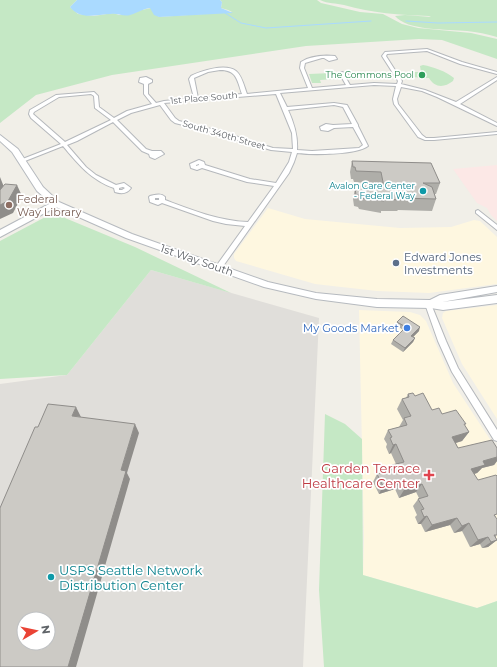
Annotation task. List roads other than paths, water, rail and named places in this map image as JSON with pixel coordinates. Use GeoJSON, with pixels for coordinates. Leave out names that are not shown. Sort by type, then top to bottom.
{"type":"FeatureCollection","features":[{"type":"Feature","properties":{"kind":"main road","name":"1st Way South"},"geometry":{"type":"LineString","coordinates":[[0,137],[16,151],[40,189],[54,202],[86,218],[129,236],[267,285],[316,296],[352,301],[430,304],[443,306],[497,299]]}},
{"type":"Feature","properties":{"kind":"main road"},"geometry":{"type":"LineString","coordinates":[[0,229],[54,202]]}},
{"type":"Feature","properties":{"kind":"main road"},"geometry":{"type":"LineString","coordinates":[[0,234],[54,202]]}},
{"type":"Feature","properties":{"kind":"main road","name":"1st Way South"},"geometry":{"type":"LineString","coordinates":[[430,304],[440,299],[497,290]]}},
{"type":"Feature","properties":{"kind":"street"},"geometry":{"type":"LineString","coordinates":[[497,74],[461,63],[427,50],[393,52],[386,53],[384,55],[386,62],[398,78],[400,85],[396,96],[396,104],[417,133],[424,139],[441,139],[497,133]]}},
{"type":"Feature","properties":{"kind":"street"},"geometry":{"type":"LineString","coordinates":[[311,90],[302,68],[303,62],[311,59],[326,58]]}},
{"type":"Feature","properties":{"kind":"street"},"geometry":{"type":"LineString","coordinates":[[196,98],[192,77],[200,73],[219,69],[227,69],[234,72],[245,95]]}},
{"type":"Feature","properties":{"kind":"street"},"geometry":{"type":"LineString","coordinates":[[344,77],[349,86]]}},
{"type":"Feature","properties":{"kind":"street"},"geometry":{"type":"LineString","coordinates":[[457,104],[497,78]]}},
{"type":"Feature","properties":{"kind":"street"},"geometry":{"type":"LineString","coordinates":[[146,83],[146,93],[154,104]]}},
{"type":"Feature","properties":{"kind":"street","name":"1st Place South"},"geometry":{"type":"LineString","coordinates":[[23,160],[64,144],[134,110],[154,104],[196,98],[278,93],[349,86],[382,84],[400,85],[426,90],[497,124]]}},
{"type":"Feature","properties":{"kind":"street"},"geometry":{"type":"LineString","coordinates":[[116,187],[100,180],[88,171],[64,144],[31,115],[34,109],[49,100],[65,94],[92,93],[96,96],[97,107],[114,119],[136,144],[144,150],[152,153]]}},
{"type":"Feature","properties":{"kind":"street"},"geometry":{"type":"LineString","coordinates":[[219,267],[293,162],[296,151],[295,136],[278,93]]}},
{"type":"Feature","properties":{"kind":"street","name":"South 340th Street"},"geometry":{"type":"LineString","coordinates":[[161,103],[172,119],[180,124],[217,132],[266,147],[296,151],[321,153],[364,148],[366,143],[356,125]]}},
{"type":"Feature","properties":{"kind":"street"},"geometry":{"type":"LineString","coordinates":[[284,109],[342,104],[356,125],[332,127]]}},
{"type":"Feature","properties":{"kind":"street"},"geometry":{"type":"LineString","coordinates":[[202,166],[249,181],[278,185]]}},
{"type":"Feature","properties":{"kind":"street"},"geometry":{"type":"LineString","coordinates":[[162,201],[216,220],[249,224]]}},
{"type":"Feature","properties":{"kind":"street"},"geometry":{"type":"LineString","coordinates":[[478,212],[497,228]]}},
{"type":"Feature","properties":{"kind":"street"},"geometry":{"type":"LineString","coordinates":[[430,304],[442,341],[455,370],[497,438]]}},
{"type":"Feature","properties":{"kind":"water"},"geometry":{"type":"Polygon","coordinates":[[[77,0],[220,0],[222,2],[221,8],[233,13],[159,17],[154,15],[150,8],[128,15],[113,14],[89,16],[79,14],[70,7],[77,0]]]}},
{"type":"Feature","properties":{"kind":"waterway"},"geometry":{"type":"LineString","coordinates":[[225,13],[241,23],[266,28],[371,21]]}},
{"type":"Feature","properties":{"kind":"waterway"},"geometry":{"type":"LineString","coordinates":[[406,21],[438,23],[497,22]]}},
{"type":"Feature","properties":{"kind":"place","name":"The Commons Pool"},"geometry":{"type":"Point","coordinates":[422,75]}},
{"type":"Feature","properties":{"kind":"place","name":"Avalon Care Center - Federal Way"},"geometry":{"type":"Point","coordinates":[423,191]}},
{"type":"Feature","properties":{"kind":"place","name":"Federal Way Library"},"geometry":{"type":"Point","coordinates":[9,205]}},
{"type":"Feature","properties":{"kind":"place","name":"Edward Jones Investments"},"geometry":{"type":"Point","coordinates":[396,263]}},
{"type":"Feature","properties":{"kind":"place","name":"My Goods Market"},"geometry":{"type":"Point","coordinates":[407,328]}},
{"type":"Feature","properties":{"kind":"place","name":"Garden Terrace Healthcare Center"},"geometry":{"type":"Point","coordinates":[429,475]}},
{"type":"Feature","properties":{"kind":"place","name":"USPS Seattle Network Distribution Center"},"geometry":{"type":"Point","coordinates":[51,577]}}]}
